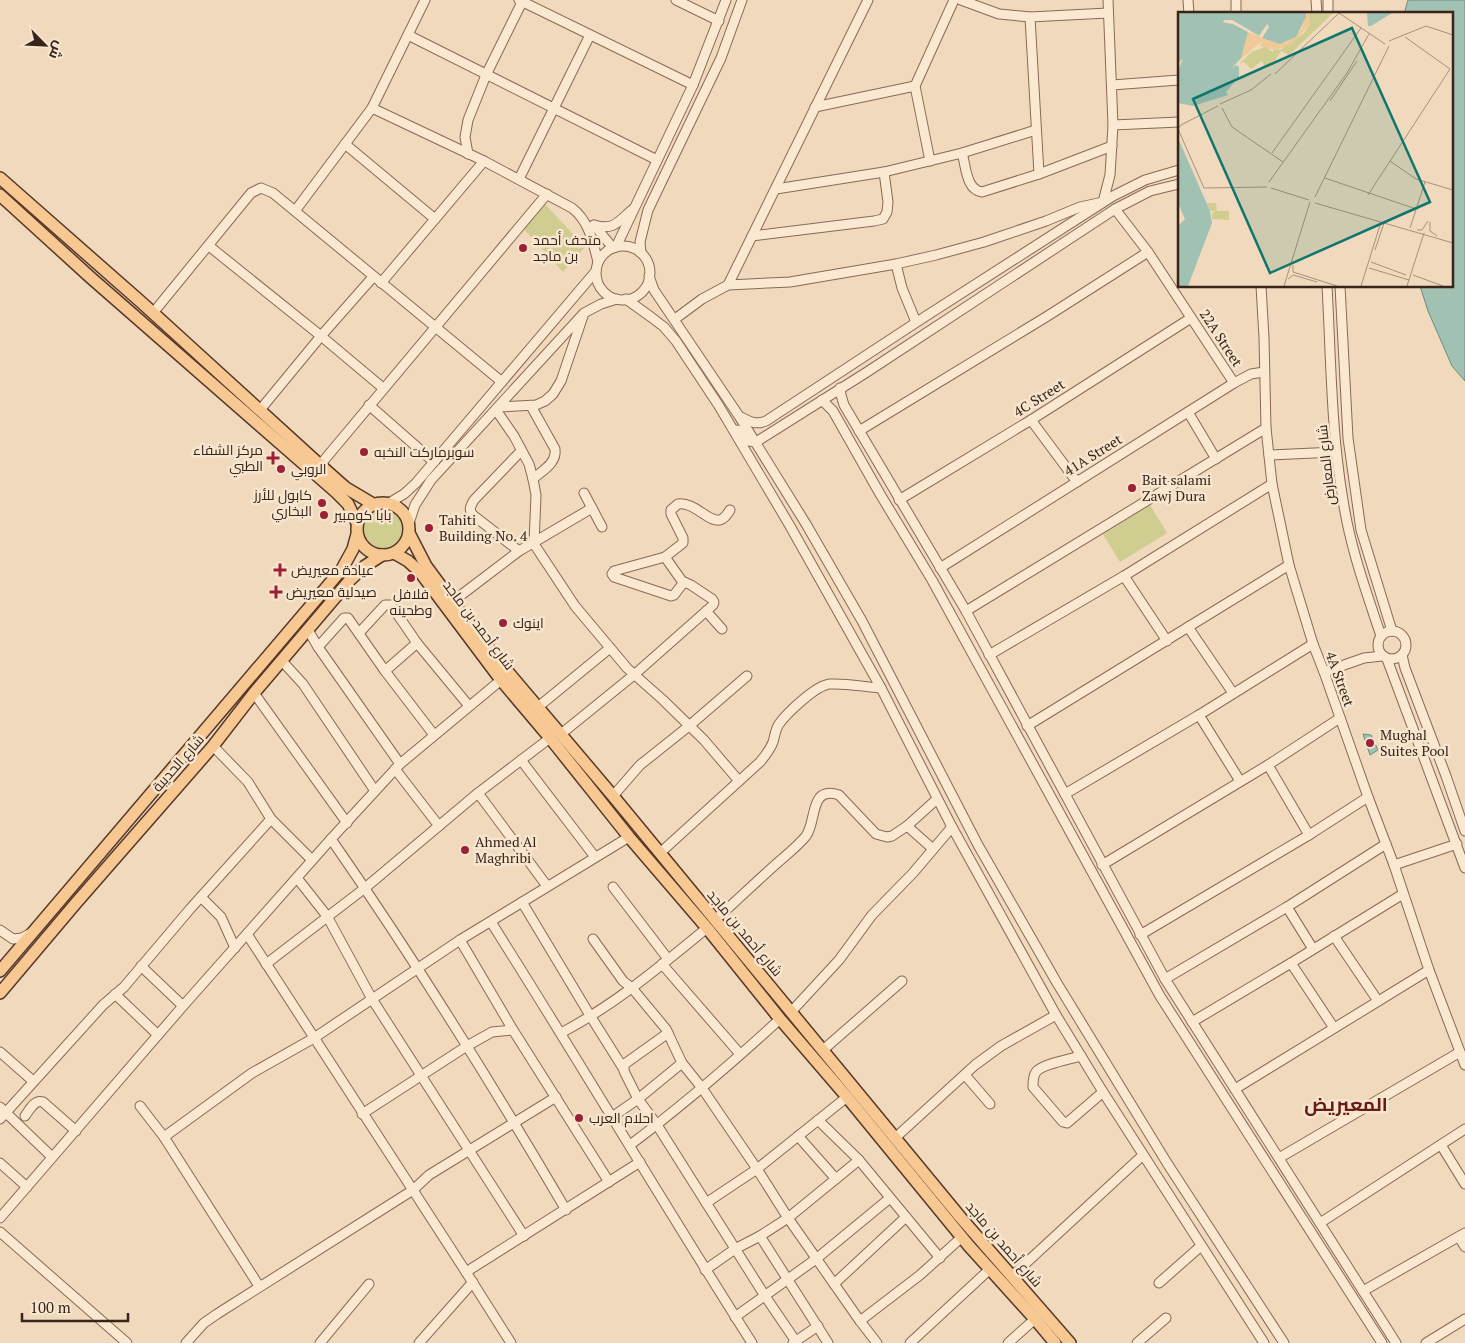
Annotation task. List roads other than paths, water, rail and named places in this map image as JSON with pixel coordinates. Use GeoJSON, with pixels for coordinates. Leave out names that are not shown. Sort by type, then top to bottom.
{"type":"FeatureCollection","features":[{"type":"Feature","properties":{"kind":"main road"},"geometry":{"type":"LineString","coordinates":[[0,178],[153,313],[346,488],[372,504],[389,503],[398,507],[405,514],[409,528],[406,542],[401,548],[394,553],[382,555],[369,551],[359,541],[357,529],[348,504],[336,492],[90,278],[0,195]]}},
{"type":"Feature","properties":{"kind":"main road"},"geometry":{"type":"LineString","coordinates":[[357,529],[360,515],[372,504]]}},
{"type":"Feature","properties":{"kind":"main road","name":"شارع أحمد بن ماجد"},"geometry":{"type":"LineString","coordinates":[[409,528],[426,566],[452,602],[502,665],[660,853],[780,1019],[962,1237],[1055,1343]]}},
{"type":"Feature","properties":{"kind":"main road","name":"شارع الحديبة"},"geometry":{"type":"LineString","coordinates":[[1,966],[33,932],[342,568],[353,549],[357,529]]}},
{"type":"Feature","properties":{"kind":"main road","name":"شارع أحمد بن ماجد"},"geometry":{"type":"LineString","coordinates":[[394,553],[408,561],[420,572],[501,680],[550,738],[628,837],[791,1012],[961,1218],[1070,1343]]}},
{"type":"Feature","properties":{"kind":"main road","name":"شارع الحديبة"},"geometry":{"type":"LineString","coordinates":[[0,993],[213,746],[254,693],[350,580],[365,566],[382,555]]}},
{"type":"Feature","properties":{"kind":"street"},"geometry":{"type":"LineString","coordinates":[[295,211],[372,108],[424,0]]}},
{"type":"Feature","properties":{"kind":"street"},"geometry":{"type":"LineString","coordinates":[[676,0],[719,21]]}},
{"type":"Feature","properties":{"kind":"street"},"geometry":{"type":"LineString","coordinates":[[389,503],[410,489],[434,462],[597,267],[602,256],[615,247],[693,85],[726,0]]}},
{"type":"Feature","properties":{"kind":"street"},"geometry":{"type":"LineString","coordinates":[[641,253],[640,242],[648,210],[721,58],[742,0]]}},
{"type":"Feature","properties":{"kind":"street"},"geometry":{"type":"LineString","coordinates":[[728,285],[868,0]]}},
{"type":"Feature","properties":{"kind":"street"},"geometry":{"type":"LineString","coordinates":[[930,161],[914,86],[954,0]]}},
{"type":"Feature","properties":{"kind":"street"},"geometry":{"type":"LineString","coordinates":[[961,0],[1000,14],[1030,17],[1108,13]]}},
{"type":"Feature","properties":{"kind":"street"},"geometry":{"type":"LineString","coordinates":[[1103,202],[1110,175],[1113,125],[1108,0]]}},
{"type":"Feature","properties":{"kind":"street"},"geometry":{"type":"LineString","coordinates":[[468,154],[465,137],[467,125],[486,75],[521,1],[693,85]]}},
{"type":"Feature","properties":{"kind":"street"},"geometry":{"type":"LineString","coordinates":[[1030,17],[1038,174]]}},
{"type":"Feature","properties":{"kind":"street"},"geometry":{"type":"LineString","coordinates":[[408,35],[657,160]]}},
{"type":"Feature","properties":{"kind":"street"},"geometry":{"type":"LineString","coordinates":[[519,179],[590,35]]}},
{"type":"Feature","properties":{"kind":"street"},"geometry":{"type":"LineString","coordinates":[[1112,84],[1178,80]]}},
{"type":"Feature","properties":{"kind":"street"},"geometry":{"type":"LineString","coordinates":[[815,107],[914,86]]}},
{"type":"Feature","properties":{"kind":"street"},"geometry":{"type":"LineString","coordinates":[[372,108],[519,179],[572,208],[594,225],[603,228],[609,227],[634,208]]}},
{"type":"Feature","properties":{"kind":"street"},"geometry":{"type":"LineString","coordinates":[[1113,125],[1178,122]]}},
{"type":"Feature","properties":{"kind":"street"},"geometry":{"type":"LineString","coordinates":[[776,189],[884,172],[930,161],[1036,130]]}},
{"type":"Feature","properties":{"kind":"street"},"geometry":{"type":"LineString","coordinates":[[345,144],[435,219]]}},
{"type":"Feature","properties":{"kind":"street"},"geometry":{"type":"LineString","coordinates":[[962,152],[970,185],[974,190],[982,192],[1038,174],[1112,146]]}},
{"type":"Feature","properties":{"kind":"street"},"geometry":{"type":"LineString","coordinates":[[381,283],[484,162]]}},
{"type":"Feature","properties":{"kind":"street"},"geometry":{"type":"LineString","coordinates":[[739,416],[755,424],[766,422],[1103,202],[1129,187],[1161,174],[1178,170]]}},
{"type":"Feature","properties":{"kind":"street"},"geometry":{"type":"LineString","coordinates":[[752,236],[883,219],[888,212],[884,172]]}},
{"type":"Feature","properties":{"kind":"street"},"geometry":{"type":"LineString","coordinates":[[1110,175],[1117,185],[1129,187]]}},
{"type":"Feature","properties":{"kind":"street"},"geometry":{"type":"LineString","coordinates":[[719,406],[744,438],[748,441],[756,442],[867,372],[1115,209],[1150,191],[1178,184]]}},
{"type":"Feature","properties":{"kind":"street"},"geometry":{"type":"LineString","coordinates":[[153,313],[251,193],[261,188],[273,193],[502,382]]}},
{"type":"Feature","properties":{"kind":"street"},"geometry":{"type":"LineString","coordinates":[[320,465],[547,194]]}},
{"type":"Feature","properties":{"kind":"street"},"geometry":{"type":"LineString","coordinates":[[675,319],[702,299],[728,285],[790,282],[896,264],[984,242],[1046,221],[1080,207],[1103,202]]}},
{"type":"Feature","properties":{"kind":"street","name":"22A Street"},"geometry":{"type":"LineString","coordinates":[[1115,209],[1148,252],[1234,383]]}},
{"type":"Feature","properties":{"kind":"street"},"geometry":{"type":"LineString","coordinates":[[584,219],[591,236],[597,267],[597,281],[601,289],[608,295],[621,299],[652,317],[664,327],[676,341],[719,406],[790,526],[880,688],[952,827],[1056,1015],[1103,1092],[1264,1343]]}},
{"type":"Feature","properties":{"kind":"street"},"geometry":{"type":"LineString","coordinates":[[594,225],[615,247]]}},
{"type":"Feature","properties":{"kind":"street"},"geometry":{"type":"LineString","coordinates":[[209,246],[383,388]]}},
{"type":"Feature","properties":{"kind":"street"},"geometry":{"type":"LineString","coordinates":[[409,528],[415,505],[425,488],[584,313],[601,304],[634,297],[642,292],[649,276],[649,267],[646,260],[635,248],[628,246],[615,247]]}},
{"type":"Feature","properties":{"kind":"street"},"geometry":{"type":"LineString","coordinates":[[859,431],[1046,317],[1148,252]]}},
{"type":"Feature","properties":{"kind":"street"},"geometry":{"type":"LineString","coordinates":[[867,372],[869,367],[924,330],[926,326],[920,320],[902,288],[896,264]]}},
{"type":"Feature","properties":{"kind":"street"},"geometry":{"type":"LineString","coordinates":[[649,276],[654,290],[756,442],[862,621],[978,845],[1057,983],[1167,1163],[1284,1343]]}},
{"type":"Feature","properties":{"kind":"street"},"geometry":{"type":"LineString","coordinates":[[260,410],[373,277]]}},
{"type":"Feature","properties":{"kind":"street","name":"4A Street"},"geometry":{"type":"LineString","coordinates":[[1261,288],[1266,428],[1272,484],[1289,565],[1313,644],[1394,865],[1429,970],[1465,1064]]}},
{"type":"Feature","properties":{"kind":"street","name":"شارع المعارض"},"geometry":{"type":"LineString","coordinates":[[1327,288],[1336,452],[1343,500],[1351,540],[1379,639]]}},
{"type":"Feature","properties":{"kind":"street","name":"شارع المعارض"},"geometry":{"type":"LineString","coordinates":[[1340,288],[1348,438],[1361,530],[1392,631]]}},
{"type":"Feature","properties":{"kind":"street"},"geometry":{"type":"LineString","coordinates":[[497,408],[531,406],[545,401],[553,394],[559,386],[584,313]]}},
{"type":"Feature","properties":{"kind":"street","name":"4C Street"},"geometry":{"type":"LineString","coordinates":[[899,500],[1031,420],[1191,318]]}},
{"type":"Feature","properties":{"kind":"street","name":"41A Street"},"geometry":{"type":"LineString","coordinates":[[940,568],[1234,383],[1251,374],[1264,372]]}},
{"type":"Feature","properties":{"kind":"street"},"geometry":{"type":"LineString","coordinates":[[840,388],[842,400],[859,431],[966,611],[1026,726],[1165,979],[1396,1343]]}},
{"type":"Feature","properties":{"kind":"street"},"geometry":{"type":"LineString","coordinates":[[789,421],[784,419],[786,413],[815,390]]}},
{"type":"Feature","properties":{"kind":"street"},"geometry":{"type":"LineString","coordinates":[[822,400],[830,407],[932,580],[1160,996],[1382,1343]]}},
{"type":"Feature","properties":{"kind":"street"},"geometry":{"type":"LineString","coordinates":[[369,405],[434,462]]}},
{"type":"Feature","properties":{"kind":"street"},"geometry":{"type":"LineString","coordinates":[[531,406],[556,452],[553,461],[533,478]]}},
{"type":"Feature","properties":{"kind":"street"},"geometry":{"type":"LineString","coordinates":[[497,408],[529,464],[533,478],[536,496],[534,544],[575,606],[627,668],[663,700],[715,752],[739,781]]}},
{"type":"Feature","properties":{"kind":"street"},"geometry":{"type":"LineString","coordinates":[[1188,412],[1216,459]]}},
{"type":"Feature","properties":{"kind":"street"},"geometry":{"type":"LineString","coordinates":[[1031,420],[1076,482]]}},
{"type":"Feature","properties":{"kind":"street"},"geometry":{"type":"LineString","coordinates":[[966,611],[1266,428]]}},
{"type":"Feature","properties":{"kind":"street"},"geometry":{"type":"LineString","coordinates":[[843,429],[852,429],[867,455],[873,455]]}},
{"type":"Feature","properties":{"kind":"street"},"geometry":{"type":"LineString","coordinates":[[519,551],[473,515],[470,509],[474,500],[522,451]]}},
{"type":"Feature","properties":{"kind":"street"},"geometry":{"type":"LineString","coordinates":[[1269,455],[1336,452]]}},
{"type":"Feature","properties":{"kind":"street"},"geometry":{"type":"LineString","coordinates":[[989,655],[1124,576],[1272,484]]}},
{"type":"Feature","properties":{"kind":"street"},"geometry":{"type":"LineString","coordinates":[[584,493],[602,527]]}},
{"type":"Feature","properties":{"kind":"street"},"geometry":{"type":"LineString","coordinates":[[684,582],[674,595],[671,596],[614,577],[612,574],[614,571],[665,557],[684,542],[671,514],[671,510],[678,504],[688,504],[712,520],[717,521],[724,519],[730,510]]}},
{"type":"Feature","properties":{"kind":"street"},"geometry":{"type":"LineString","coordinates":[[452,602],[519,551],[534,544],[592,508]]}},
{"type":"Feature","properties":{"kind":"street"},"geometry":{"type":"LineString","coordinates":[[561,734],[635,674],[713,605],[712,598],[680,579],[665,557]]}},
{"type":"Feature","properties":{"kind":"street"},"geometry":{"type":"LineString","coordinates":[[1026,726],[1289,565]]}},
{"type":"Feature","properties":{"kind":"street"},"geometry":{"type":"LineString","coordinates":[[1124,576],[1167,641]]}},
{"type":"Feature","properties":{"kind":"street"},"geometry":{"type":"LineString","coordinates":[[359,634],[385,604],[393,607],[417,643],[468,706]]}},
{"type":"Feature","properties":{"kind":"street"},"geometry":{"type":"LineString","coordinates":[[706,611],[722,629]]}},
{"type":"Feature","properties":{"kind":"street"},"geometry":{"type":"LineString","coordinates":[[318,647],[344,618],[348,618],[385,671],[434,735]]}},
{"type":"Feature","properties":{"kind":"street"},"geometry":{"type":"LineString","coordinates":[[1188,627],[1233,693]]}},
{"type":"Feature","properties":{"kind":"street"},"geometry":{"type":"LineString","coordinates":[[308,630],[439,826]]}},
{"type":"Feature","properties":{"kind":"street"},"geometry":{"type":"LineString","coordinates":[[1324,672],[1364,658],[1397,659],[1402,656],[1406,648],[1405,639],[1398,632],[1384,633],[1372,651],[1364,658]]}},
{"type":"Feature","properties":{"kind":"street"},"geometry":{"type":"LineString","coordinates":[[1379,639],[1378,651],[1385,658],[1465,868]]}},
{"type":"Feature","properties":{"kind":"street"},"geometry":{"type":"LineString","coordinates":[[385,671],[417,643]]}},
{"type":"Feature","properties":{"kind":"street"},"geometry":{"type":"LineString","coordinates":[[1065,794],[1198,716],[1313,644]]}},
{"type":"Feature","properties":{"kind":"street"},"geometry":{"type":"LineString","coordinates":[[538,707],[610,648]]}},
{"type":"Feature","properties":{"kind":"street"},"geometry":{"type":"LineString","coordinates":[[1402,656],[1465,831]]}},
{"type":"Feature","properties":{"kind":"street"},"geometry":{"type":"LineString","coordinates":[[282,661],[303,684],[374,791]]}},
{"type":"Feature","properties":{"kind":"street"},"geometry":{"type":"LineString","coordinates":[[613,796],[640,765],[748,676]]}},
{"type":"Feature","properties":{"kind":"street"},"geometry":{"type":"LineString","coordinates":[[0,1218],[246,934],[374,791],[398,766],[501,680]]}},
{"type":"Feature","properties":{"kind":"street"},"geometry":{"type":"LineString","coordinates":[[660,853],[767,754],[779,724],[802,700],[820,687],[830,684],[880,688]]}},
{"type":"Feature","properties":{"kind":"street"},"geometry":{"type":"LineString","coordinates":[[254,693],[347,823]]}},
{"type":"Feature","properties":{"kind":"street"},"geometry":{"type":"LineString","coordinates":[[1198,716],[1240,781]]}},
{"type":"Feature","properties":{"kind":"street"},"geometry":{"type":"LineString","coordinates":[[1102,865],[1268,765],[1340,718]]}},
{"type":"Feature","properties":{"kind":"street"},"geometry":{"type":"LineString","coordinates":[[266,964],[365,888],[478,793],[550,738]]}},
{"type":"Feature","properties":{"kind":"street"},"geometry":{"type":"LineString","coordinates":[[213,746],[248,782],[271,819],[312,860]]}},
{"type":"Feature","properties":{"kind":"street"},"geometry":{"type":"LineString","coordinates":[[521,760],[594,857]]}},
{"type":"Feature","properties":{"kind":"street"},"geometry":{"type":"LineString","coordinates":[[1268,765],[1309,835]]}},
{"type":"Feature","properties":{"kind":"street"},"geometry":{"type":"LineString","coordinates":[[478,793],[547,886]]}},
{"type":"Feature","properties":{"kind":"street"},"geometry":{"type":"LineString","coordinates":[[561,1034],[591,1017],[632,988],[711,924],[806,835],[817,803],[823,795],[833,793],[839,795],[876,834],[887,837],[892,836],[907,826],[937,799]]}},
{"type":"Feature","properties":{"kind":"street"},"geometry":{"type":"LineString","coordinates":[[1140,935],[1309,835],[1368,797]]}},
{"type":"Feature","properties":{"kind":"street"},"geometry":{"type":"LineString","coordinates":[[52,1158],[2,1113],[34,1081],[103,1005],[124,987],[271,819]]}},
{"type":"Feature","properties":{"kind":"street"},"geometry":{"type":"LineString","coordinates":[[907,826],[933,849]]}},
{"type":"Feature","properties":{"kind":"street"},"geometry":{"type":"LineString","coordinates":[[791,1012],[839,960],[872,915],[913,873],[952,827]]}},
{"type":"Feature","properties":{"kind":"street"},"geometry":{"type":"LineString","coordinates":[[164,1137],[252,1073],[314,1038],[460,940],[628,837]]}},
{"type":"Feature","properties":{"kind":"street"},"geometry":{"type":"LineString","coordinates":[[331,839],[418,968],[514,1122],[566,1210]]}},
{"type":"Feature","properties":{"kind":"street"},"geometry":{"type":"LineString","coordinates":[[1165,979],[1287,907],[1386,844]]}},
{"type":"Feature","properties":{"kind":"street"},"geometry":{"type":"LineString","coordinates":[[1394,865],[1457,844]]}},
{"type":"Feature","properties":{"kind":"street"},"geometry":{"type":"LineString","coordinates":[[297,878],[327,916],[372,999],[524,1236]]}},
{"type":"Feature","properties":{"kind":"street"},"geometry":{"type":"LineString","coordinates":[[613,887],[665,962],[740,1054]]}},
{"type":"Feature","properties":{"kind":"street"},"geometry":{"type":"LineString","coordinates":[[1192,1022],[1403,894]]}},
{"type":"Feature","properties":{"kind":"street"},"geometry":{"type":"LineString","coordinates":[[201,897],[221,917],[235,948]]}},
{"type":"Feature","properties":{"kind":"street"},"geometry":{"type":"LineString","coordinates":[[522,902],[623,1068],[638,1099],[657,1125],[795,1342],[818,1326]]}},
{"type":"Feature","properties":{"kind":"street"},"geometry":{"type":"LineString","coordinates":[[1287,907],[1313,949]]}},
{"type":"Feature","properties":{"kind":"street"},"geometry":{"type":"LineString","coordinates":[[491,922],[752,1343]]}},
{"type":"Feature","properties":{"kind":"street"},"geometry":{"type":"LineString","coordinates":[[0,931],[13,939],[22,938],[33,932]]}},
{"type":"Feature","properties":{"kind":"street"},"geometry":{"type":"LineString","coordinates":[[0,931],[3,938],[1,943]]}},
{"type":"Feature","properties":{"kind":"street"},"geometry":{"type":"LineString","coordinates":[[246,934],[511,1343]]}},
{"type":"Feature","properties":{"kind":"street"},"geometry":{"type":"LineString","coordinates":[[1334,936],[1378,1001]]}},
{"type":"Feature","properties":{"kind":"street"},"geometry":{"type":"LineString","coordinates":[[460,940],[513,1030],[609,1182]]}},
{"type":"Feature","properties":{"kind":"street"},"geometry":{"type":"LineString","coordinates":[[593,940],[623,982],[632,988],[668,1033],[682,1063],[702,1088],[816,1259],[877,1343]]}},
{"type":"Feature","properties":{"kind":"street"},"geometry":{"type":"LineString","coordinates":[[1291,963],[1334,1028]]}},
{"type":"Feature","properties":{"kind":"street"},"geometry":{"type":"LineString","coordinates":[[141,966],[183,1006]]}},
{"type":"Feature","properties":{"kind":"street"},"geometry":{"type":"LineString","coordinates":[[1235,1089],[1429,970]]}},
{"type":"Feature","properties":{"kind":"street"},"geometry":{"type":"LineString","coordinates":[[823,1050],[902,981]]}},
{"type":"Feature","properties":{"kind":"street"},"geometry":{"type":"LineString","coordinates":[[115,994],[158,1035]]}},
{"type":"Feature","properties":{"kind":"street"},"geometry":{"type":"LineString","coordinates":[[895,1138],[1001,1046],[1056,1015]]}},
{"type":"Feature","properties":{"kind":"street"},"geometry":{"type":"LineString","coordinates":[[630,1145],[702,1088],[780,1019]]}},
{"type":"Feature","properties":{"kind":"street"},"geometry":{"type":"LineString","coordinates":[[362,1114],[492,1032],[513,1030]]}},
{"type":"Feature","properties":{"kind":"street"},"geometry":{"type":"LineString","coordinates":[[623,1068],[626,1063],[668,1033]]}},
{"type":"Feature","properties":{"kind":"street"},"geometry":{"type":"LineString","coordinates":[[0,1052],[34,1081]]}},
{"type":"Feature","properties":{"kind":"street"},"geometry":{"type":"LineString","coordinates":[[1279,1158],[1460,1052]]}},
{"type":"Feature","properties":{"kind":"street"},"geometry":{"type":"LineString","coordinates":[[1081,1056],[1043,1067],[1036,1071],[1033,1087],[1063,1122],[1067,1123],[1103,1092]]}},
{"type":"Feature","properties":{"kind":"street"},"geometry":{"type":"LineString","coordinates":[[612,1117],[638,1099],[682,1063]]}},
{"type":"Feature","properties":{"kind":"street"},"geometry":{"type":"LineString","coordinates":[[966,1075],[990,1104]]}},
{"type":"Feature","properties":{"kind":"street"},"geometry":{"type":"LineString","coordinates":[[191,1341],[204,1322],[413,1190],[429,1175],[556,1096]]}},
{"type":"Feature","properties":{"kind":"street"},"geometry":{"type":"LineString","coordinates":[[706,1203],[757,1168],[847,1097]]}},
{"type":"Feature","properties":{"kind":"street"},"geometry":{"type":"LineString","coordinates":[[25,1116],[36,1102],[44,1102],[76,1131]]}},
{"type":"Feature","properties":{"kind":"street"},"geometry":{"type":"LineString","coordinates":[[140,1106],[164,1137],[259,1286]]}},
{"type":"Feature","properties":{"kind":"street"},"geometry":{"type":"LineString","coordinates":[[818,1120],[859,1160],[940,1258]]}},
{"type":"Feature","properties":{"kind":"street"},"geometry":{"type":"LineString","coordinates":[[1320,1223],[1465,1129]]}},
{"type":"Feature","properties":{"kind":"street"},"geometry":{"type":"LineString","coordinates":[[798,1136],[836,1179]]}},
{"type":"Feature","properties":{"kind":"street"},"geometry":{"type":"LineString","coordinates":[[1441,1145],[1465,1184]]}},
{"type":"Feature","properties":{"kind":"street"},"geometry":{"type":"LineString","coordinates":[[1012,1276],[1143,1155]]}},
{"type":"Feature","properties":{"kind":"street"},"geometry":{"type":"LineString","coordinates":[[705,1270],[735,1249],[788,1218],[859,1160]]}},
{"type":"Feature","properties":{"kind":"street"},"geometry":{"type":"LineString","coordinates":[[466,1272],[640,1162]]}},
{"type":"Feature","properties":{"kind":"street"},"geometry":{"type":"LineString","coordinates":[[0,1163],[27,1187]]}},
{"type":"Feature","properties":{"kind":"street"},"geometry":{"type":"LineString","coordinates":[[735,1317],[816,1259],[890,1198]]}},
{"type":"Feature","properties":{"kind":"street"},"geometry":{"type":"LineString","coordinates":[[834,1284],[906,1217]]}},
{"type":"Feature","properties":{"kind":"street"},"geometry":{"type":"LineString","coordinates":[[0,1232],[127,1343]]}},
{"type":"Feature","properties":{"kind":"street"},"geometry":{"type":"LineString","coordinates":[[1363,1291],[1462,1235],[1465,1247]]}},
{"type":"Feature","properties":{"kind":"street"},"geometry":{"type":"LineString","coordinates":[[760,1236],[828,1343]]}},
{"type":"Feature","properties":{"kind":"street"},"geometry":{"type":"LineString","coordinates":[[860,1321],[920,1275],[962,1237]]}},
{"type":"Feature","properties":{"kind":"street"},"geometry":{"type":"LineString","coordinates":[[1159,1283],[1201,1246]]}},
{"type":"Feature","properties":{"kind":"street"},"geometry":{"type":"LineString","coordinates":[[910,1343],[990,1269]]}},
{"type":"Feature","properties":{"kind":"street"},"geometry":{"type":"LineString","coordinates":[[419,1343],[473,1282]]}},
{"type":"Feature","properties":{"kind":"street"},"geometry":{"type":"LineString","coordinates":[[320,1343],[369,1284]]}},
{"type":"Feature","properties":{"kind":"street"},"geometry":{"type":"LineString","coordinates":[[1137,1343],[1166,1318]]}},
{"type":"Feature","properties":{"kind":"street"},"geometry":{"type":"LineString","coordinates":[[1008,1343],[1035,1319]]}},
{"type":"Feature","properties":{"kind":"street"},"geometry":{"type":"LineString","coordinates":[[1426,1343],[1465,1319]]}},
{"type":"Feature","properties":{"kind":"place","name":"متحف أحمد بن ماجد"},"geometry":{"type":"Point","coordinates":[523,248]}},
{"type":"Feature","properties":{"kind":"place","name":"سوبرماركت النخبه"},"geometry":{"type":"Point","coordinates":[364,452]}},
{"type":"Feature","properties":{"kind":"place","name":"مركز الشفاء الطبي"},"geometry":{"type":"Point","coordinates":[273,458]}},
{"type":"Feature","properties":{"kind":"place","name":"الروبي"},"geometry":{"type":"Point","coordinates":[281,469]}},
{"type":"Feature","properties":{"kind":"place","name":"Bait salami Zawj Dura"},"geometry":{"type":"Point","coordinates":[1132,488]}},
{"type":"Feature","properties":{"kind":"place","name":"كابول للأرز البخاري"},"geometry":{"type":"Point","coordinates":[322,503]}},
{"type":"Feature","properties":{"kind":"place","name":"بابا كومبير"},"geometry":{"type":"Point","coordinates":[324,515]}},
{"type":"Feature","properties":{"kind":"place","name":"Tahiti Building No. 4"},"geometry":{"type":"Point","coordinates":[429,528]}},
{"type":"Feature","properties":{"kind":"place","name":"عيادة معيريض"},"geometry":{"type":"Point","coordinates":[280,570]}},
{"type":"Feature","properties":{"kind":"place","name":"فلافل وطحينه"},"geometry":{"type":"Point","coordinates":[411,578]}},
{"type":"Feature","properties":{"kind":"place","name":"صيدلية معيريض"},"geometry":{"type":"Point","coordinates":[276,592]}},
{"type":"Feature","properties":{"kind":"place","name":"اينوك"},"geometry":{"type":"Point","coordinates":[503,623]}},
{"type":"Feature","properties":{"kind":"place","name":"Mughal Suites Pool"},"geometry":{"type":"Point","coordinates":[1370,743]}},
{"type":"Feature","properties":{"kind":"place","name":"Ahmed Al Maghribi"},"geometry":{"type":"Point","coordinates":[465,850]}},
{"type":"Feature","properties":{"kind":"place","name":"احلام العرب"},"geometry":{"type":"Point","coordinates":[579,1118]}},
{"type":"Feature","properties":{"kind":"district","name":"المعيريض"},"geometry":{"type":"Point","coordinates":[1346,1104]}}]}
